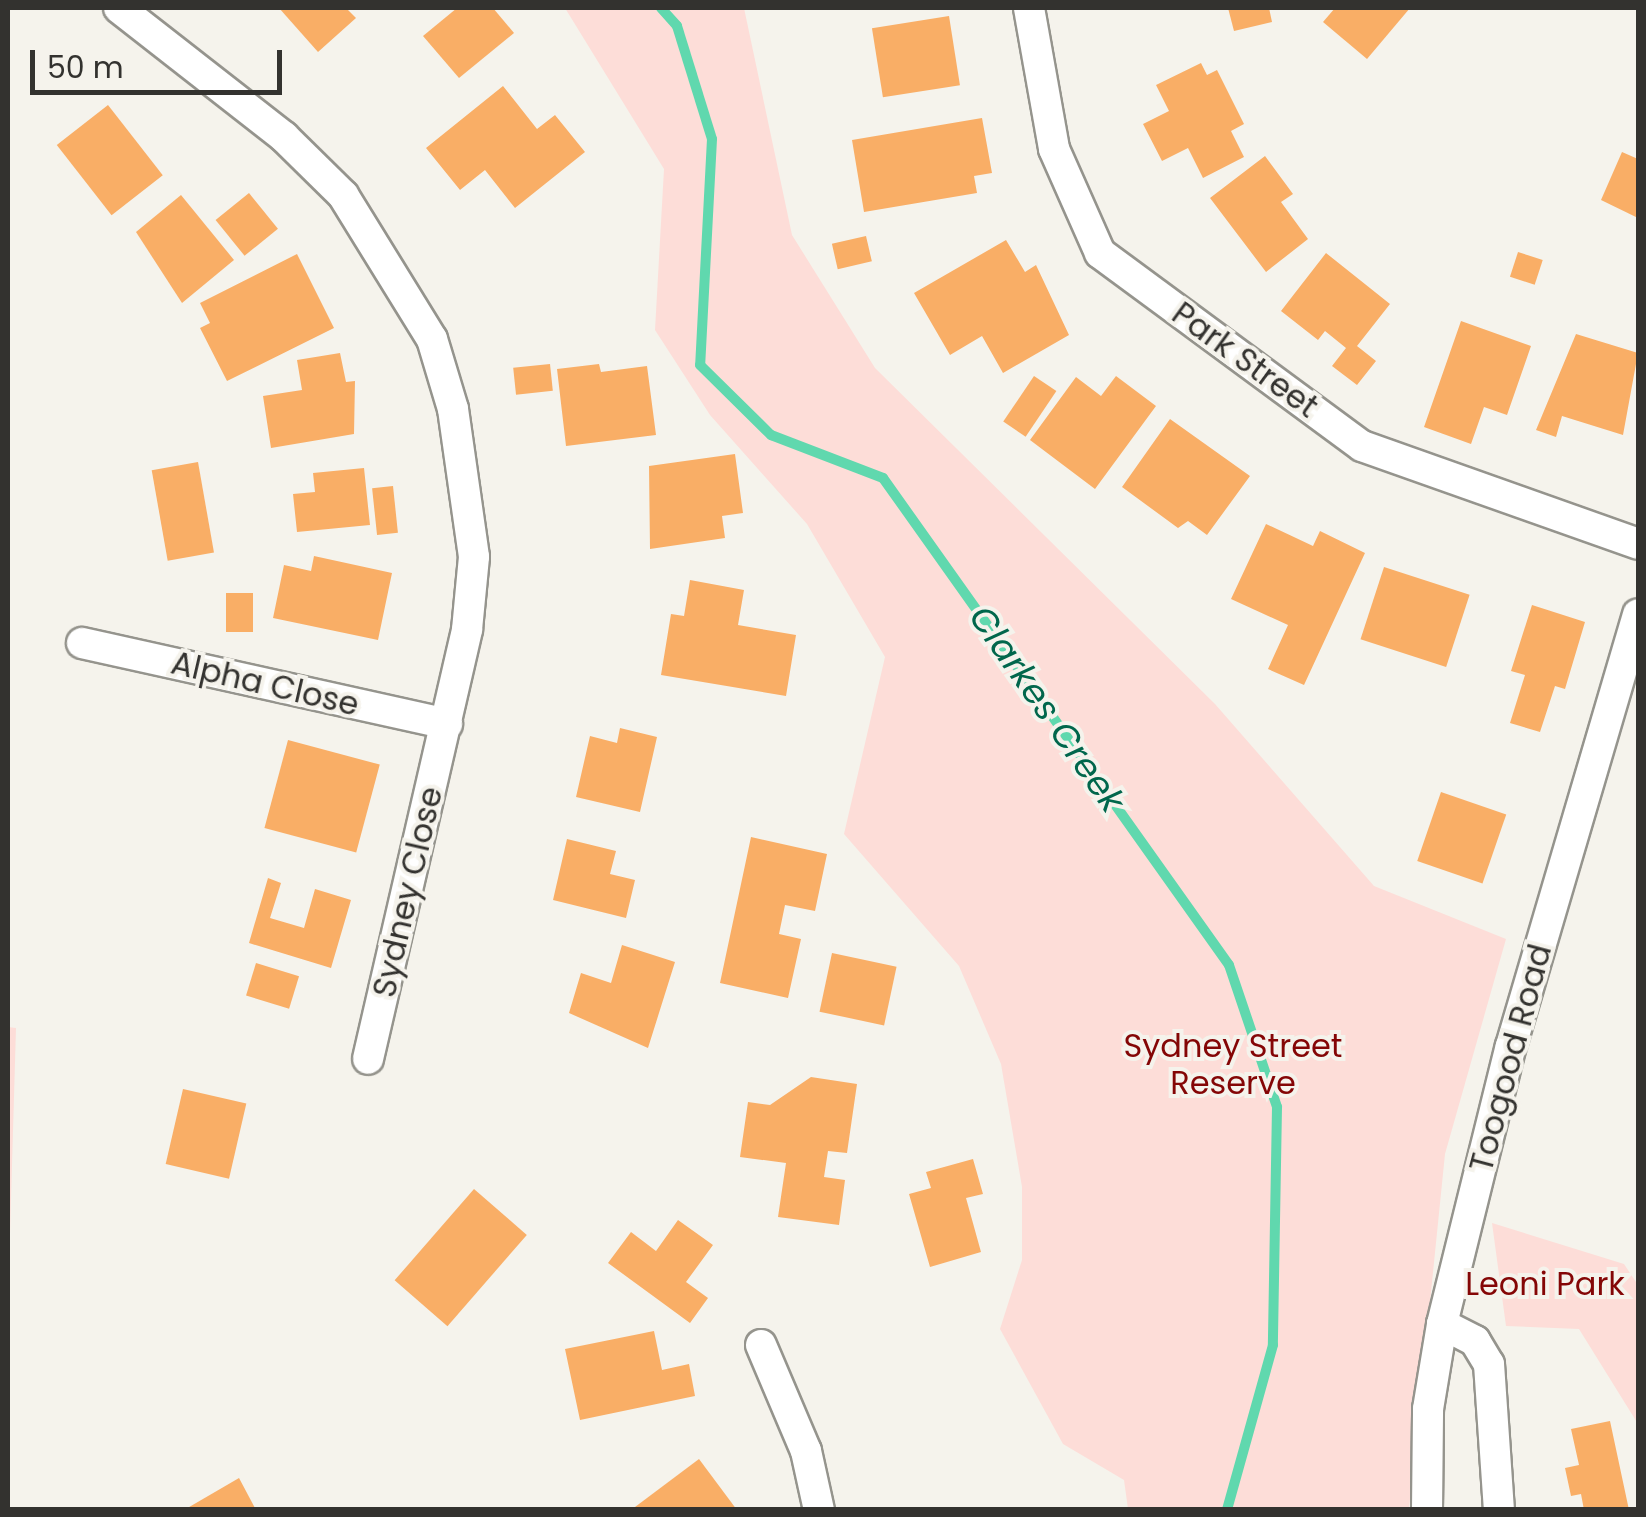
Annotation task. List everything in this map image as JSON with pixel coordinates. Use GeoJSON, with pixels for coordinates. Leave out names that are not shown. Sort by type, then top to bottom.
{"type":"FeatureCollection","features":[{"type":"Feature","properties":{"kind":"street","name":"Sydney Close"},"geometry":{"type":"LineString","coordinates":[[119,8],[284,137],[342,194],[432,339],[468,479],[474,558],[447,724],[368,1059]]}},
{"type":"Feature","properties":{"kind":"street","name":"Park Street"},"geometry":{"type":"LineString","coordinates":[[1028,8],[1054,150],[1100,253],[1362,446],[1638,544]]}},
{"type":"Feature","properties":{"kind":"street","name":"Toogood Road"},"geometry":{"type":"LineString","coordinates":[[1427,1510],[1428,1409],[1442,1324],[1511,1046],[1638,614]]}},
{"type":"Feature","properties":{"kind":"street","name":"Alpha Close"},"geometry":{"type":"LineString","coordinates":[[82,644],[447,724]]}},
{"type":"Feature","properties":{"kind":"street"},"geometry":{"type":"LineString","coordinates":[[1442,1324],[1475,1341],[1489,1364],[1499,1510]]}},
{"type":"Feature","properties":{"kind":"street"},"geometry":{"type":"LineString","coordinates":[[761,1345],[806,1452],[819,1510]]}},
{"type":"Feature","properties":{"kind":"green space","name":"Sydney Street Reserve"},"geometry":{"type":"Polygon","coordinates":[[[565,8],[744,8],[792,235],[875,368],[1215,704],[1374,886],[1506,939],[1445,1154],[1409,1509],[1128,1509],[1124,1480],[1063,1444],[1000,1329],[1022,1260],[1022,1187],[1001,1064],[959,966],[844,834],[885,657],[807,524],[710,415],[655,330],[664,169],[565,8]]]}},
{"type":"Feature","properties":{"kind":"green space"},"geometry":{"type":"Polygon","coordinates":[[[8,1027],[16,1028],[8,1302],[8,1027]]]}},
{"type":"Feature","properties":{"kind":"green space","name":"Leoni Park"},"geometry":{"type":"Polygon","coordinates":[[[1492,1223],[1624,1264],[1638,1285],[1638,1424],[1579,1329],[1506,1326],[1492,1223]]]}},
{"type":"Feature","properties":{"kind":"building"},"geometry":{"type":"Polygon","coordinates":[[[279,8],[346,8],[356,18],[318,52],[279,8]]]}},
{"type":"Feature","properties":{"kind":"building"},"geometry":{"type":"Polygon","coordinates":[[[457,8],[493,8],[514,33],[459,78],[423,36],[457,8]]]}},
{"type":"Feature","properties":{"kind":"building"},"geometry":{"type":"Polygon","coordinates":[[[1228,8],[1269,8],[1272,22],[1234,31],[1228,8]]]}},
{"type":"Feature","properties":{"kind":"building"},"geometry":{"type":"Polygon","coordinates":[[[1335,8],[1410,8],[1367,59],[1323,22],[1335,8]]]}},
{"type":"Feature","properties":{"kind":"building"},"geometry":{"type":"Polygon","coordinates":[[[949,16],[960,85],[883,97],[872,28],[949,16]]]}},
{"type":"Feature","properties":{"kind":"building"},"geometry":{"type":"Polygon","coordinates":[[[1201,63],[1207,75],[1217,70],[1244,124],[1231,131],[1244,157],[1203,178],[1188,148],[1162,161],[1143,124],[1169,111],[1156,85],[1201,63]]]}},
{"type":"Feature","properties":{"kind":"building"},"geometry":{"type":"Polygon","coordinates":[[[503,86],[537,129],[555,115],[585,152],[515,208],[485,170],[460,190],[426,148],[503,86]]]}},
{"type":"Feature","properties":{"kind":"building"},"geometry":{"type":"Polygon","coordinates":[[[108,105],[163,175],[112,215],[57,145],[108,105]]]}},
{"type":"Feature","properties":{"kind":"building"},"geometry":{"type":"Polygon","coordinates":[[[982,118],[992,173],[974,176],[977,193],[864,212],[852,140],[982,118]]]}},
{"type":"Feature","properties":{"kind":"building"},"geometry":{"type":"Polygon","coordinates":[[[1622,152],[1638,159],[1638,218],[1601,200],[1622,152]]]}},
{"type":"Feature","properties":{"kind":"building"},"geometry":{"type":"Polygon","coordinates":[[[1265,156],[1293,194],[1281,202],[1308,239],[1266,272],[1210,198],[1265,156]]]}},
{"type":"Feature","properties":{"kind":"building"},"geometry":{"type":"Polygon","coordinates":[[[249,193],[278,229],[245,256],[216,220],[249,193]]]}},
{"type":"Feature","properties":{"kind":"building"},"geometry":{"type":"Polygon","coordinates":[[[181,195],[234,260],[182,303],[136,232],[181,195]]]}},
{"type":"Feature","properties":{"kind":"building"},"geometry":{"type":"Polygon","coordinates":[[[866,236],[872,261],[838,269],[832,244],[866,236]]]}},
{"type":"Feature","properties":{"kind":"building"},"geometry":{"type":"Polygon","coordinates":[[[1006,240],[1025,272],[1036,265],[1069,335],[1003,373],[982,336],[950,355],[914,293],[1006,240]]]}},
{"type":"Feature","properties":{"kind":"building"},"geometry":{"type":"Polygon","coordinates":[[[1518,252],[1543,260],[1535,285],[1510,277],[1518,252]]]}},
{"type":"Feature","properties":{"kind":"building"},"geometry":{"type":"Polygon","coordinates":[[[1326,253],[1390,304],[1357,346],[1376,361],[1357,385],[1332,366],[1346,348],[1325,331],[1318,340],[1281,311],[1326,253]]]}},
{"type":"Feature","properties":{"kind":"building"},"geometry":{"type":"Polygon","coordinates":[[[297,254],[334,328],[227,381],[200,328],[210,323],[200,303],[297,254]]]}},
{"type":"Feature","properties":{"kind":"building"},"geometry":{"type":"Polygon","coordinates":[[[1461,321],[1531,346],[1507,415],[1484,407],[1471,444],[1424,427],[1461,321]]]}},
{"type":"Feature","properties":{"kind":"building"},"geometry":{"type":"Polygon","coordinates":[[[1576,334],[1638,353],[1623,435],[1562,416],[1556,437],[1536,430],[1576,334]]]}},
{"type":"Feature","properties":{"kind":"building"},"geometry":{"type":"Polygon","coordinates":[[[340,353],[346,382],[355,381],[354,434],[271,448],[263,396],[302,390],[297,360],[340,353]]]}},
{"type":"Feature","properties":{"kind":"building"},"geometry":{"type":"Polygon","coordinates":[[[550,364],[553,391],[516,395],[513,368],[550,364]]]}},
{"type":"Feature","properties":{"kind":"building"},"geometry":{"type":"Polygon","coordinates":[[[599,364],[601,372],[647,366],[656,435],[566,446],[557,369],[599,364]]]}},
{"type":"Feature","properties":{"kind":"building"},"geometry":{"type":"Polygon","coordinates":[[[1034,376],[1056,391],[1026,437],[1003,422],[1034,376]]]}},
{"type":"Feature","properties":{"kind":"building"},"geometry":{"type":"Polygon","coordinates":[[[1116,376],[1156,406],[1095,489],[1030,440],[1076,377],[1101,396],[1116,376]]]}},
{"type":"Feature","properties":{"kind":"building"},"geometry":{"type":"Polygon","coordinates":[[[1170,419],[1250,476],[1207,535],[1188,521],[1178,528],[1122,487],[1170,419]]]}},
{"type":"Feature","properties":{"kind":"building"},"geometry":{"type":"Polygon","coordinates":[[[735,454],[743,513],[722,516],[725,538],[650,549],[649,466],[735,454]]]}},
{"type":"Feature","properties":{"kind":"building"},"geometry":{"type":"Polygon","coordinates":[[[198,462],[214,553],[168,561],[152,470],[198,462]]]}},
{"type":"Feature","properties":{"kind":"building"},"geometry":{"type":"Polygon","coordinates":[[[364,468],[370,525],[297,532],[293,494],[315,492],[313,473],[364,468]]]}},
{"type":"Feature","properties":{"kind":"building"},"geometry":{"type":"Polygon","coordinates":[[[393,486],[398,533],[377,535],[372,488],[393,486]]]}},
{"type":"Feature","properties":{"kind":"building"},"geometry":{"type":"Polygon","coordinates":[[[1266,524],[1313,546],[1320,531],[1365,553],[1304,685],[1268,669],[1288,625],[1231,599],[1266,524]]]}},
{"type":"Feature","properties":{"kind":"building"},"geometry":{"type":"Polygon","coordinates":[[[314,556],[392,573],[378,640],[273,618],[284,565],[311,571],[314,556]]]}},
{"type":"Feature","properties":{"kind":"building"},"geometry":{"type":"Polygon","coordinates":[[[1384,567],[1470,595],[1446,667],[1361,639],[1384,567]]]}},
{"type":"Feature","properties":{"kind":"building"},"geometry":{"type":"Polygon","coordinates":[[[690,580],[744,590],[738,625],[796,635],[786,696],[661,675],[671,614],[684,616],[690,580]]]}},
{"type":"Feature","properties":{"kind":"building"},"geometry":{"type":"Polygon","coordinates":[[[226,593],[253,593],[253,632],[226,632],[226,593]]]}},
{"type":"Feature","properties":{"kind":"building"},"geometry":{"type":"Polygon","coordinates":[[[1532,605],[1585,622],[1565,689],[1555,686],[1540,732],[1510,723],[1525,675],[1511,671],[1532,605]]]}},
{"type":"Feature","properties":{"kind":"building"},"geometry":{"type":"Polygon","coordinates":[[[620,728],[657,737],[640,812],[576,797],[590,736],[617,743],[620,728]]]}},
{"type":"Feature","properties":{"kind":"building"},"geometry":{"type":"Polygon","coordinates":[[[288,740],[380,765],[356,852],[264,828],[288,740]]]}},
{"type":"Feature","properties":{"kind":"building"},"geometry":{"type":"Polygon","coordinates":[[[1441,792],[1506,814],[1482,883],[1417,861],[1441,792]]]}},
{"type":"Feature","properties":{"kind":"building"},"geometry":{"type":"Polygon","coordinates":[[[751,837],[827,854],[815,911],[785,905],[779,934],[801,939],[788,998],[720,983],[751,837]]]}},
{"type":"Feature","properties":{"kind":"building"},"geometry":{"type":"Polygon","coordinates":[[[567,839],[616,851],[610,874],[635,880],[626,918],[553,900],[567,839]]]}},
{"type":"Feature","properties":{"kind":"building"},"geometry":{"type":"Polygon","coordinates":[[[268,878],[281,883],[270,918],[304,928],[315,889],[351,900],[331,968],[249,943],[268,878]]]}},
{"type":"Feature","properties":{"kind":"building"},"geometry":{"type":"Polygon","coordinates":[[[622,945],[675,962],[648,1048],[569,1013],[581,973],[611,983],[622,945]]]}},
{"type":"Feature","properties":{"kind":"building"},"geometry":{"type":"Polygon","coordinates":[[[832,953],[897,967],[884,1025],[820,1012],[832,953]]]}},
{"type":"Feature","properties":{"kind":"building"},"geometry":{"type":"Polygon","coordinates":[[[256,963],[299,976],[289,1009],[246,996],[256,963]]]}},
{"type":"Feature","properties":{"kind":"building"},"geometry":{"type":"Polygon","coordinates":[[[811,1077],[857,1084],[847,1153],[828,1151],[824,1177],[845,1180],[839,1225],[778,1217],[786,1163],[740,1157],[748,1102],[770,1105],[811,1077]]]}},
{"type":"Feature","properties":{"kind":"building"},"geometry":{"type":"Polygon","coordinates":[[[183,1089],[246,1104],[229,1179],[166,1164],[183,1089]]]}},
{"type":"Feature","properties":{"kind":"building"},"geometry":{"type":"Polygon","coordinates":[[[973,1159],[983,1194],[966,1198],[981,1252],[930,1267],[909,1194],[931,1188],[926,1172],[973,1159]]]}},
{"type":"Feature","properties":{"kind":"building"},"geometry":{"type":"Polygon","coordinates":[[[474,1189],[527,1235],[447,1326],[395,1280],[474,1189]]]}},
{"type":"Feature","properties":{"kind":"building"},"geometry":{"type":"Polygon","coordinates":[[[678,1220],[713,1245],[686,1282],[708,1298],[690,1323],[608,1263],[631,1232],[656,1251],[678,1220]]]}},
{"type":"Feature","properties":{"kind":"building"},"geometry":{"type":"Polygon","coordinates":[[[654,1331],[662,1370],[689,1364],[695,1396],[580,1420],[565,1349],[654,1331]]]}},
{"type":"Feature","properties":{"kind":"building"},"geometry":{"type":"Polygon","coordinates":[[[1610,1421],[1629,1510],[1584,1510],[1581,1494],[1571,1496],[1565,1468],[1579,1465],[1571,1429],[1610,1421]]]}},
{"type":"Feature","properties":{"kind":"building"},"geometry":{"type":"Polygon","coordinates":[[[699,1459],[737,1510],[631,1510],[699,1459]]]}},
{"type":"Feature","properties":{"kind":"building"},"geometry":{"type":"Polygon","coordinates":[[[239,1478],[256,1510],[184,1510],[239,1478]]]}},
{"type":"Feature","properties":{"kind":"waterway","name":"Clarkes Creek"},"geometry":{"type":"LineString","coordinates":[[661,8],[677,26],[712,139],[700,365],[771,435],[883,478],[1229,965],[1277,1107],[1273,1345],[1227,1510]]}}]}
